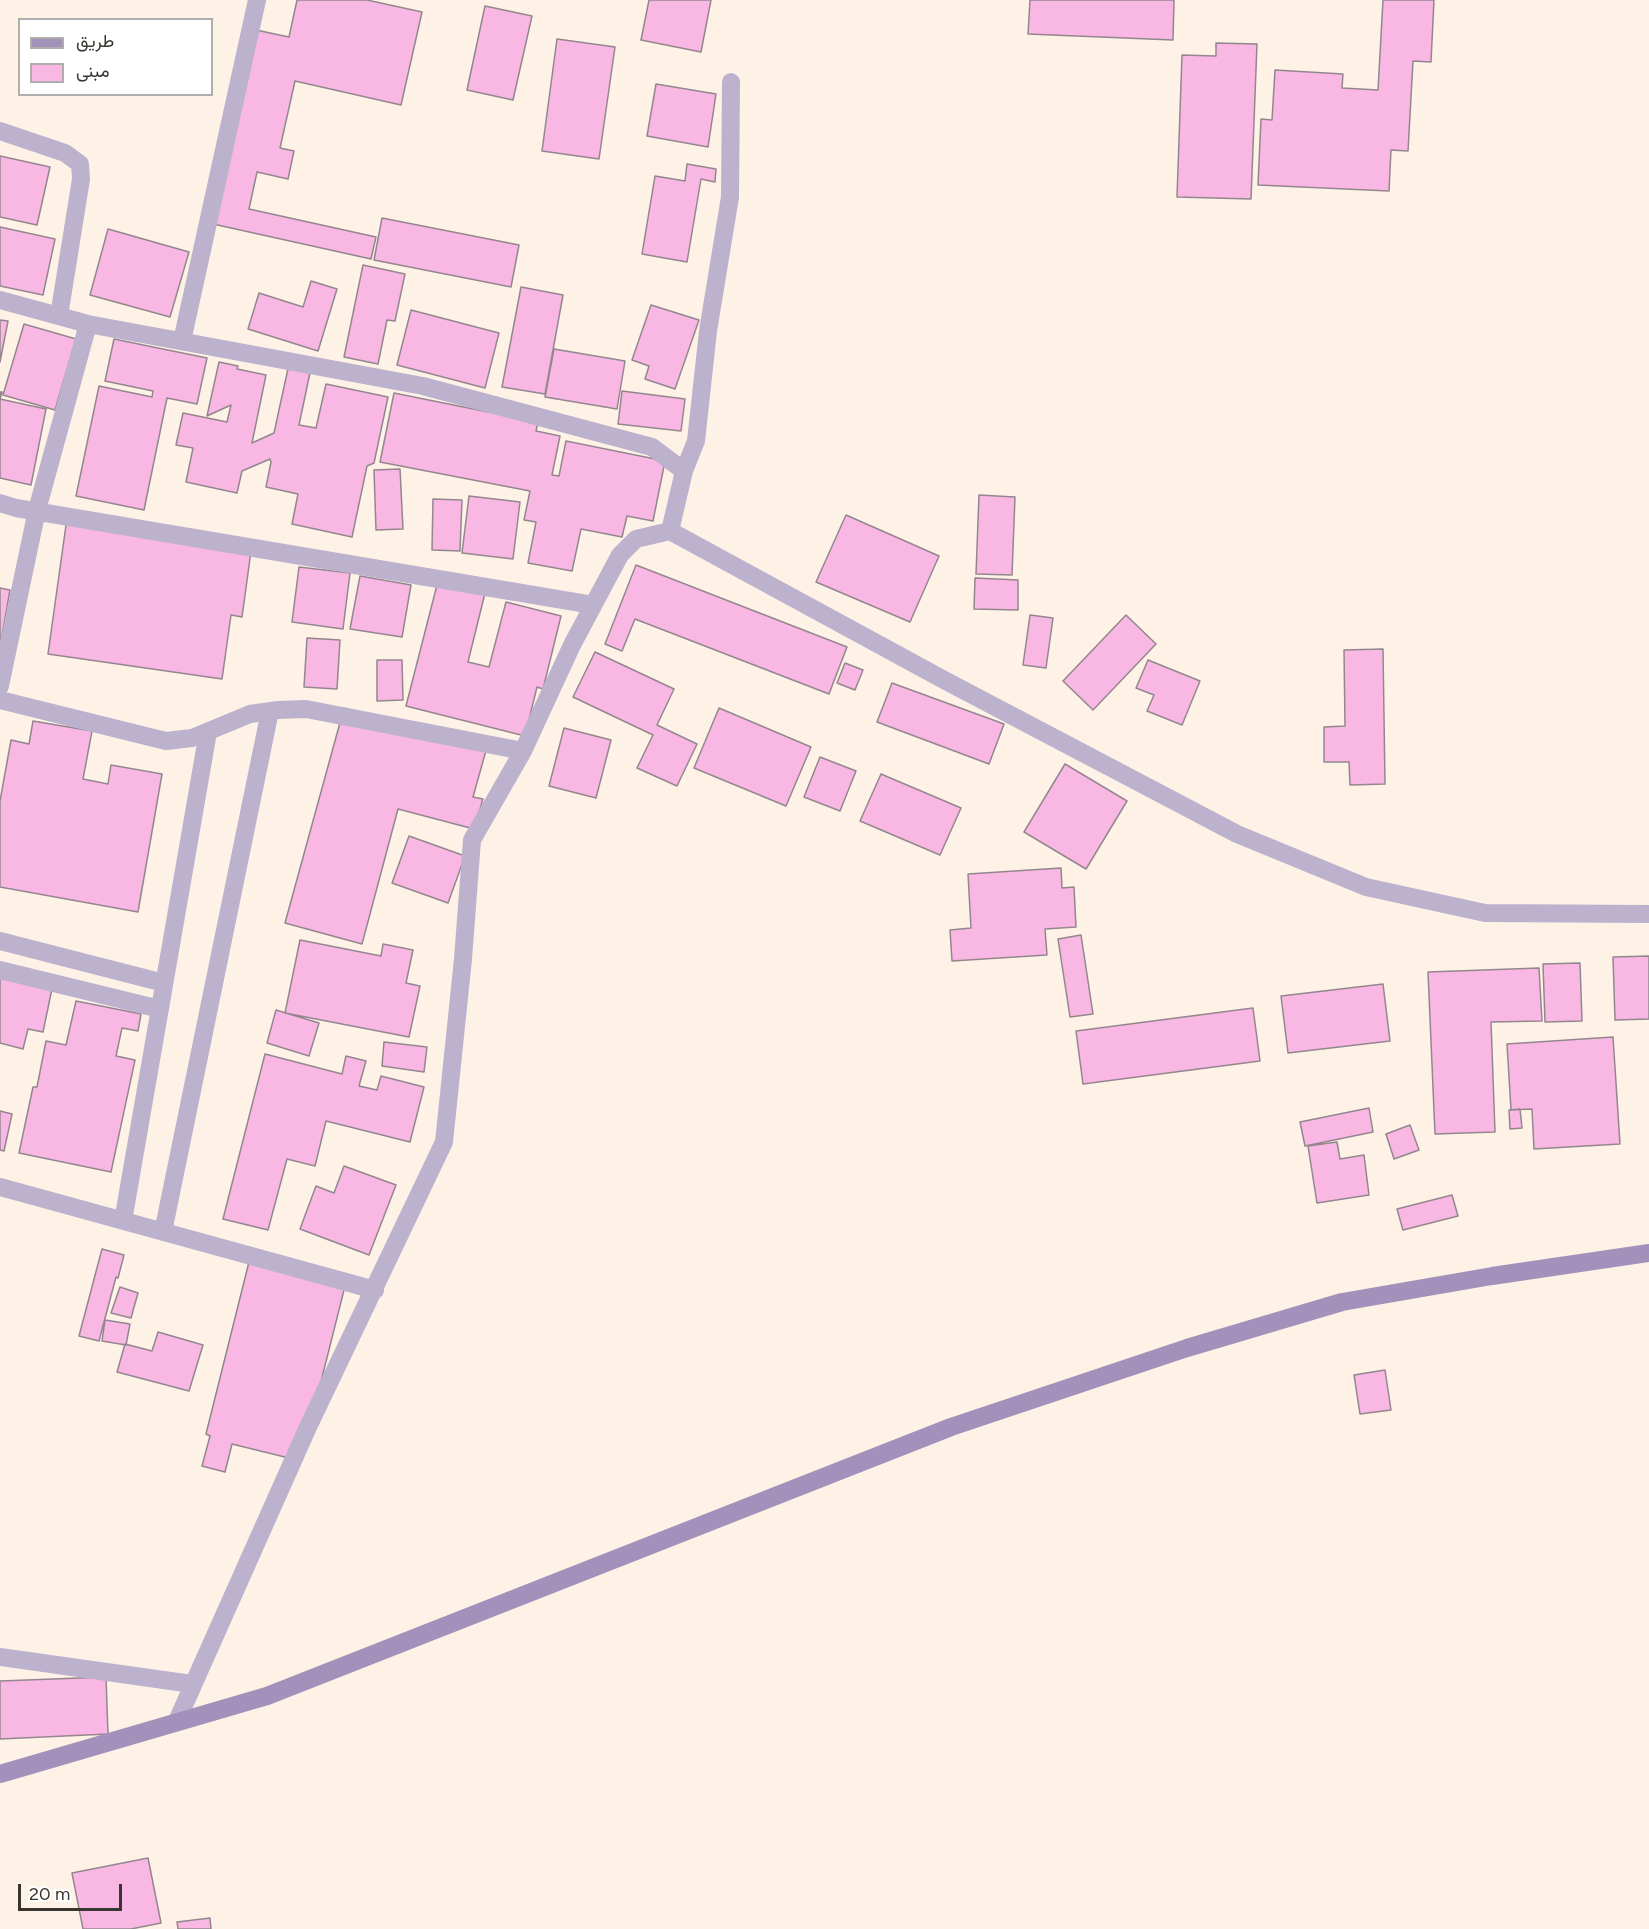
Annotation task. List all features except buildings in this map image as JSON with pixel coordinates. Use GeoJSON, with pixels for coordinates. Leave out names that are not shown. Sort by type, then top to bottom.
{"type":"FeatureCollection","features":[{"type":"Feature","properties":{"kind":"main road"},"geometry":{"type":"LineString","coordinates":[[0,1774],[267,1696],[951,1427],[1187,1348],[1342,1302],[1492,1276],[1649,1253]]}},
{"type":"Feature","properties":{"kind":"street"},"geometry":{"type":"LineString","coordinates":[[182,341],[257,0]]}},
{"type":"Feature","properties":{"kind":"street"},"geometry":{"type":"LineString","coordinates":[[670,531],[684,471],[696,441],[708,331],[730,197],[731,82]]}},
{"type":"Feature","properties":{"kind":"street"},"geometry":{"type":"LineString","coordinates":[[0,131],[65,153],[80,164],[81,179],[59,316]]}},
{"type":"Feature","properties":{"kind":"street"},"geometry":{"type":"LineString","coordinates":[[0,300],[88,324],[423,386],[652,447],[684,471]]}},
{"type":"Feature","properties":{"kind":"street"},"geometry":{"type":"LineString","coordinates":[[0,686],[37,510],[88,324]]}},
{"type":"Feature","properties":{"kind":"street"},"geometry":{"type":"LineString","coordinates":[[0,503],[592,605]]}},
{"type":"Feature","properties":{"kind":"street"},"geometry":{"type":"LineString","coordinates":[[177,1721],[308,1427],[444,1142],[464,959],[472,840],[523,751],[592,605],[620,555],[636,538],[670,531],[956,687],[1237,834],[1366,887],[1485,913],[1649,914]]}},
{"type":"Feature","properties":{"kind":"street"},"geometry":{"type":"LineString","coordinates":[[0,700],[166,741],[192,738],[250,714],[306,709],[523,751]]}},
{"type":"Feature","properties":{"kind":"street"},"geometry":{"type":"LineString","coordinates":[[163,1232],[270,711]]}},
{"type":"Feature","properties":{"kind":"street"},"geometry":{"type":"LineString","coordinates":[[123,1221],[208,732]]}},
{"type":"Feature","properties":{"kind":"street"},"geometry":{"type":"LineString","coordinates":[[0,941],[164,983]]}},
{"type":"Feature","properties":{"kind":"street"},"geometry":{"type":"LineString","coordinates":[[0,970],[160,1009]]}},
{"type":"Feature","properties":{"kind":"street"},"geometry":{"type":"LineString","coordinates":[[0,1187],[375,1290]]}},
{"type":"Feature","properties":{"kind":"street"},"geometry":{"type":"LineString","coordinates":[[0,1657],[192,1684]]}}]}
